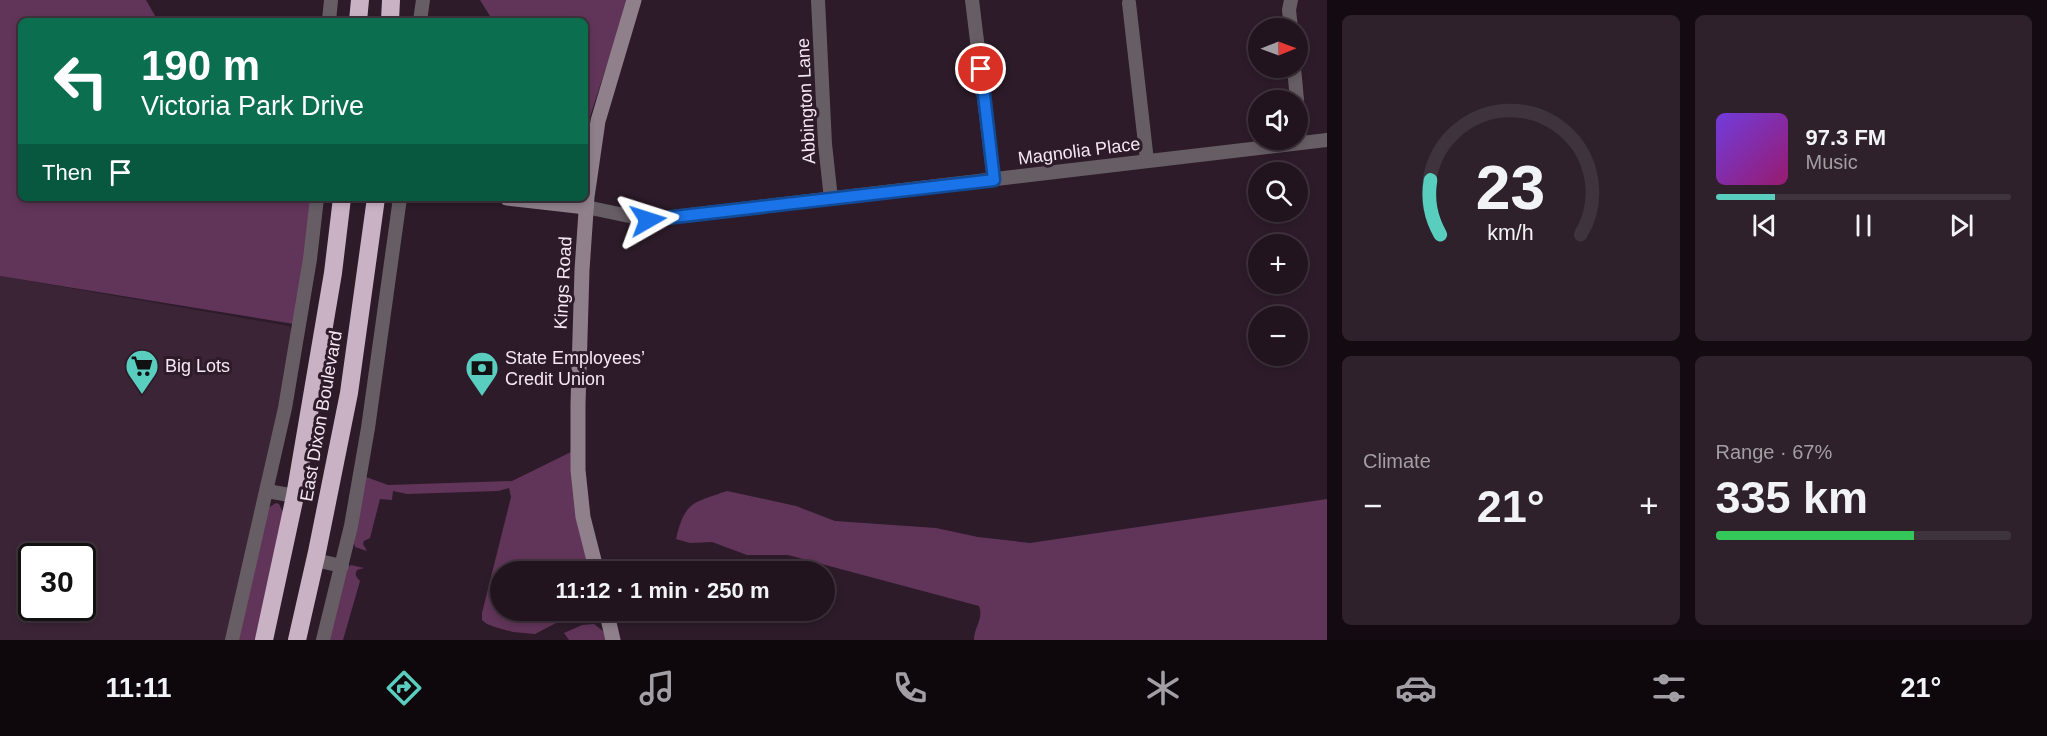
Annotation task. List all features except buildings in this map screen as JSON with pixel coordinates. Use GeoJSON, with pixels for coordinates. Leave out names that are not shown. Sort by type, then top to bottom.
{"type":"FeatureCollection","features":[{"type":"Feature","properties":{"kind":"highway"},"geometry":{"type":"LineString","coordinates":[[358,18],[360,0]]}},
{"type":"Feature","properties":{"kind":"highway"},"geometry":{"type":"LineString","coordinates":[[390,18],[391,0]]}},
{"type":"Feature","properties":{"kind":"highway","name":"East Dixon Boulevard"},"geometry":{"type":"LineString","coordinates":[[264,640],[295,496],[333,273],[342,201]]}},
{"type":"Feature","properties":{"kind":"highway","name":"East Dixon Boulevard"},"geometry":{"type":"LineString","coordinates":[[297,640],[349,393],[376,201]]}},
{"type":"Feature","properties":{"kind":"street"},"geometry":{"type":"LineString","coordinates":[[329,18],[330,0]]}},
{"type":"Feature","properties":{"kind":"street"},"geometry":{"type":"LineString","coordinates":[[420,18],[423,0]]}},
{"type":"Feature","properties":{"kind":"street","name":"Kings Road"},"geometry":{"type":"LineString","coordinates":[[588,189],[598,121],[634,0]]}},
{"type":"Feature","properties":{"kind":"street","name":"Abbington Lane"},"geometry":{"type":"LineString","coordinates":[[818,0],[825,144],[831,199]]}},
{"type":"Feature","properties":{"kind":"street"},"geometry":{"type":"LineString","coordinates":[[972,0],[994,180]]}},
{"type":"Feature","properties":{"kind":"street"},"geometry":{"type":"LineString","coordinates":[[1289,18],[1291,0]]}},
{"type":"Feature","properties":{"kind":"street"},"geometry":{"type":"LineString","coordinates":[[1129,3],[1147,161]]}},
{"type":"Feature","properties":{"kind":"street","name":"Magnolia Place"},"geometry":{"type":"LineString","coordinates":[[1308,141],[1327,140]]}},
{"type":"Feature","properties":{"kind":"street","name":"Magnolia Place"},"geometry":{"type":"LineString","coordinates":[[586,207],[648,220],[1248,148]]}},
{"type":"Feature","properties":{"kind":"street","name":"East Dixon Boulevard"},"geometry":{"type":"LineString","coordinates":[[232,640],[285,408],[301,319],[317,201]]}},
{"type":"Feature","properties":{"kind":"street"},"geometry":{"type":"LineString","coordinates":[[324,640],[351,526],[368,428],[400,201]]}},
{"type":"Feature","properties":{"kind":"street"},"geometry":{"type":"LineString","coordinates":[[533,201],[586,207]]}},
{"type":"Feature","properties":{"kind":"street","name":"Kings Road"},"geometry":{"type":"LineString","coordinates":[[587,201],[580,322],[578,470],[583,517],[594,561]]}},
{"type":"Feature","properties":{"kind":"street","name":"East Dixon Boulevard"},"geometry":{"type":"LineString","coordinates":[[267,491],[295,496]]}},
{"type":"Feature","properties":{"kind":"street"},"geometry":{"type":"LineString","coordinates":[[315,560],[342,566]]}},
{"type":"Feature","properties":{"kind":"street"},"geometry":{"type":"LineString","coordinates":[[609,621],[613,640]]}},
{"type":"Feature","properties":{"kind":"shaded area"},"geometry":{"type":"Polygon","coordinates":[[[0,0],[146,0],[156,18],[18,18],[18,201],[317,201],[300,325],[0,276],[0,0]]]}},
{"type":"Feature","properties":{"kind":"shaded area"},"geometry":{"type":"Polygon","coordinates":[[[480,0],[628,0],[588,123],[588,18],[491,18],[480,0]]]}},
{"type":"Feature","properties":{"kind":"shaded area"},"geometry":{"type":"Polygon","coordinates":[[[0,276],[289,326],[291,329],[293,336],[271,452],[226,640],[0,640],[0,276]]]}},
{"type":"Feature","properties":{"kind":"shaded area"},"geometry":{"type":"Polygon","coordinates":[[[571,452],[588,561],[495,561],[511,497],[509,488],[498,491],[407,494],[393,491],[392,500],[380,499],[370,538],[363,544],[367,551],[355,547],[366,477],[388,485],[512,481],[571,452]]]}},
{"type":"Feature","properties":{"kind":"shaded area"},"geometry":{"type":"Polygon","coordinates":[[[727,491],[796,506],[835,521],[936,528],[978,537],[1030,543],[1327,499],[1327,640],[974,640],[980,619],[979,606],[835,568],[835,561],[810,561],[788,555],[747,555],[712,542],[690,543],[676,539],[687,510],[706,498],[727,491]]]}},
{"type":"Feature","properties":{"kind":"shaded area"},"geometry":{"type":"Polygon","coordinates":[[[276,503],[279,504],[284,514],[257,640],[238,640],[268,508],[276,503]]]}},
{"type":"Feature","properties":{"kind":"shaded area"},"geometry":{"type":"Polygon","coordinates":[[[351,565],[364,568],[356,572],[360,581],[343,640],[330,640],[347,569],[351,565]]]}},
{"type":"Feature","properties":{"kind":"shaded area"},"geometry":{"type":"Polygon","coordinates":[[[490,581],[490,621],[560,621],[535,634],[513,632],[487,624],[482,620],[490,581]]]}},
{"type":"Feature","properties":{"kind":"shaded area"},"geometry":{"type":"Polygon","coordinates":[[[594,624],[603,631],[607,640],[569,640],[564,633],[582,625],[594,624]]]}},
{"type":"Feature","properties":{"kind":"place","name":"Big Lots"},"geometry":{"type":"Point","coordinates":[142,395]}},
{"type":"Feature","properties":{"kind":"place","name":"State Employees’ Credit Union"},"geometry":{"type":"Point","coordinates":[482,397]}},
{"type":"Feature","properties":{"kind":"route"},"geometry":{"type":"LineString","coordinates":[[648,220],[994,180],[981,69]]}}]}
